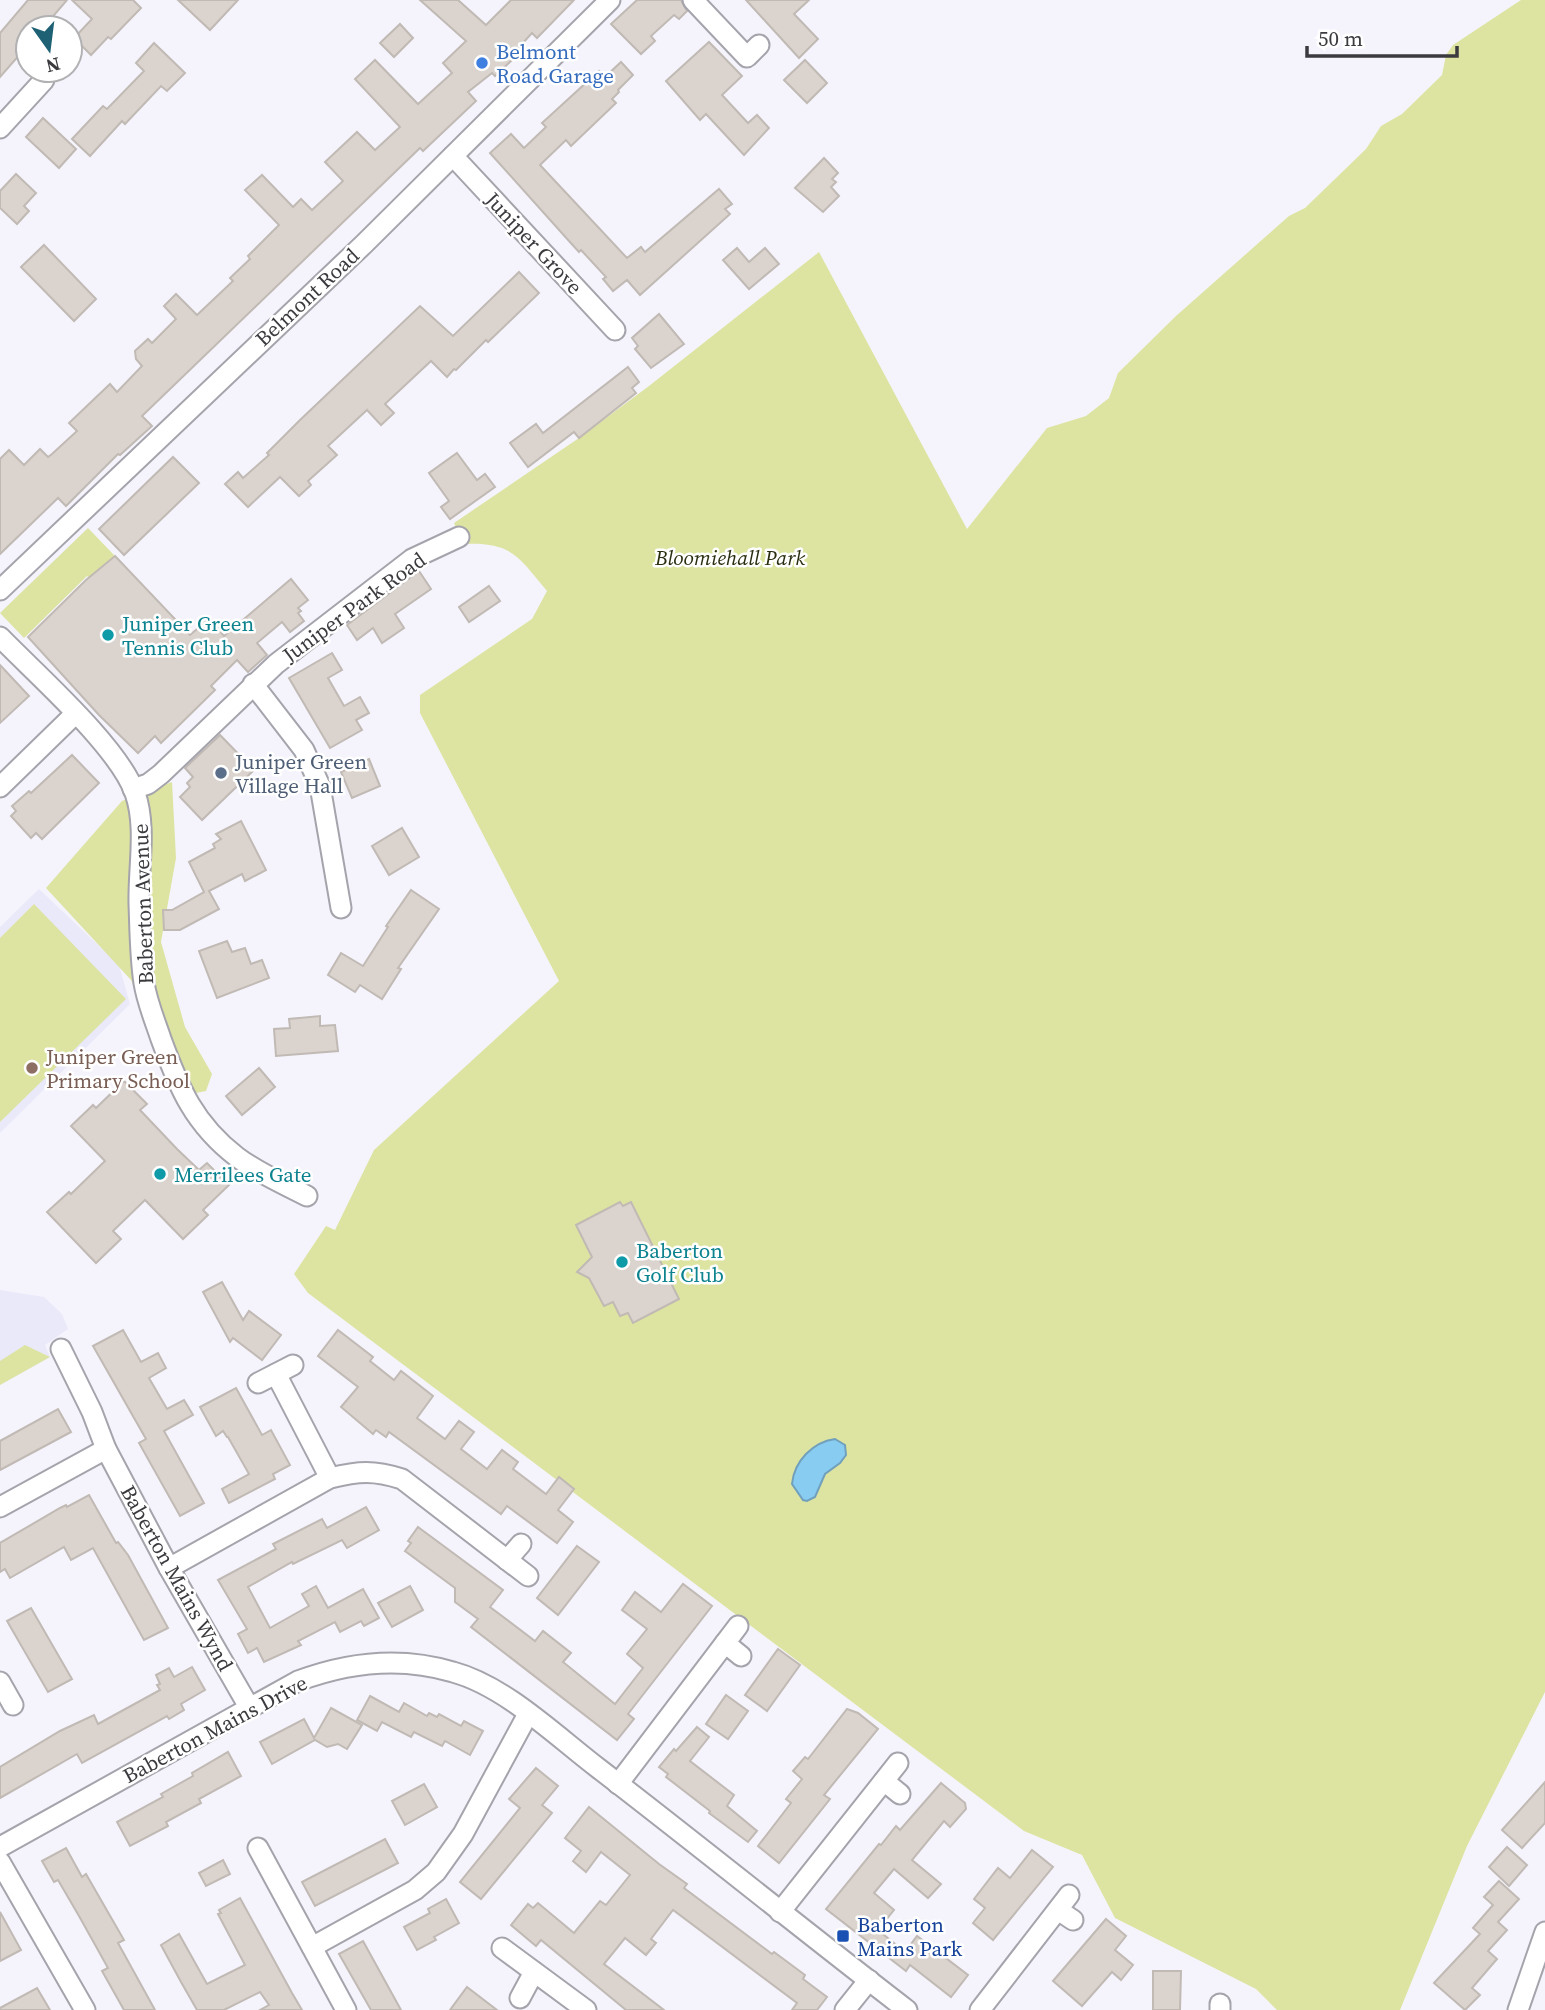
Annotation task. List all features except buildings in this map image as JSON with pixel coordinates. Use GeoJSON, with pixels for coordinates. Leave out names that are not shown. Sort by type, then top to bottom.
{"type":"FeatureCollection","features":[{"type":"Feature","properties":{"kind":"street","name":"Belmont Road"},"geometry":{"type":"LineString","coordinates":[[0,590],[453,156],[610,0]]}},
{"type":"Feature","properties":{"kind":"street"},"geometry":{"type":"LineString","coordinates":[[693,0],[747,57],[759,45]]}},
{"type":"Feature","properties":{"kind":"street"},"geometry":{"type":"LineString","coordinates":[[0,128],[40,84]]}},
{"type":"Feature","properties":{"kind":"street","name":"Juniper Grove"},"geometry":{"type":"LineString","coordinates":[[453,156],[615,330]]}},
{"type":"Feature","properties":{"kind":"street","name":"Juniper Park Road"},"geometry":{"type":"LineString","coordinates":[[133,789],[148,784],[161,775],[276,664],[412,559],[459,537]]}},
{"type":"Feature","properties":{"kind":"street","name":"Baberton Avenue"},"geometry":{"type":"LineString","coordinates":[[0,637],[75,714],[123,770],[133,789],[139,804],[139,900],[144,985],[185,1099],[219,1141],[237,1157],[307,1196]]}},
{"type":"Feature","properties":{"kind":"street"},"geometry":{"type":"LineString","coordinates":[[253,684],[304,750],[320,786],[341,908]]}},
{"type":"Feature","properties":{"kind":"street"},"geometry":{"type":"LineString","coordinates":[[0,787],[75,714]]}},
{"type":"Feature","properties":{"kind":"street","name":"Baberton Mains Wynd"},"geometry":{"type":"LineString","coordinates":[[61,1349],[92,1412],[106,1449],[169,1568],[249,1707]]}},
{"type":"Feature","properties":{"kind":"street"},"geometry":{"type":"LineString","coordinates":[[276,1374],[330,1478]]}},
{"type":"Feature","properties":{"kind":"street"},"geometry":{"type":"LineString","coordinates":[[0,1507],[106,1449]]}},
{"type":"Feature","properties":{"kind":"street"},"geometry":{"type":"LineString","coordinates":[[169,1568],[330,1478],[357,1471],[380,1472],[402,1479],[528,1576]]}},
{"type":"Feature","properties":{"kind":"street"},"geometry":{"type":"LineString","coordinates":[[507,1560],[521,1544]]}},
{"type":"Feature","properties":{"kind":"street"},"geometry":{"type":"LineString","coordinates":[[618,1784],[738,1626]]}},
{"type":"Feature","properties":{"kind":"street"},"geometry":{"type":"LineString","coordinates":[[725,1643],[741,1656]]}},
{"type":"Feature","properties":{"kind":"street","name":"Baberton Mains Drive"},"geometry":{"type":"LineString","coordinates":[[0,1847],[298,1681],[325,1671],[363,1663],[397,1662],[455,1672],[496,1691],[528,1714],[907,2010]]}},
{"type":"Feature","properties":{"kind":"street"},"geometry":{"type":"LineString","coordinates":[[0,1682],[13,1705]]}},
{"type":"Feature","properties":{"kind":"street"},"geometry":{"type":"LineString","coordinates":[[312,1947],[415,1890],[436,1872],[463,1834],[528,1714]]}},
{"type":"Feature","properties":{"kind":"street"},"geometry":{"type":"LineString","coordinates":[[780,1912],[898,1763]]}},
{"type":"Feature","properties":{"kind":"street"},"geometry":{"type":"LineString","coordinates":[[884,1781],[900,1794]]}},
{"type":"Feature","properties":{"kind":"street"},"geometry":{"type":"LineString","coordinates":[[269,1856],[312,1947],[346,2010]]}},
{"type":"Feature","properties":{"kind":"street"},"geometry":{"type":"LineString","coordinates":[[0,1863],[85,2010]]}},
{"type":"Feature","properties":{"kind":"street"},"geometry":{"type":"LineString","coordinates":[[980,2010],[1067,1908]]}},
{"type":"Feature","properties":{"kind":"street"},"geometry":{"type":"LineString","coordinates":[[1518,2010],[1545,1932]]}},
{"type":"Feature","properties":{"kind":"street"},"geometry":{"type":"LineString","coordinates":[[502,1948],[586,2010]]}},
{"type":"Feature","properties":{"kind":"street"},"geometry":{"type":"LineString","coordinates":[[520,1998],[534,1972]]}},
{"type":"Feature","properties":{"kind":"street"},"geometry":{"type":"LineString","coordinates":[[845,2010],[869,1980]]}},
{"type":"Feature","properties":{"kind":"shaded area","name":"Juniper Green Primary School"},"geometry":{"type":"Polygon","coordinates":[[[39,889],[119,965],[130,1004],[0,1133],[0,927],[39,889]]]}},
{"type":"Feature","properties":{"kind":"shaded area"},"geometry":{"type":"Polygon","coordinates":[[[0,1290],[44,1297],[62,1314],[68,1329],[45,1345],[50,1357],[0,1385],[0,1290]]]}},
{"type":"Feature","properties":{"kind":"green space","name":"Bloomiehall Park"},"geometry":{"type":"Polygon","coordinates":[[[1521,0],[1545,0],[1545,1692],[1467,1846],[1400,2010],[1277,2010],[1256,1989],[1115,1918],[1082,1855],[1024,1831],[308,1293],[294,1274],[326,1226],[335,1230],[374,1150],[559,981],[420,713],[420,695],[532,619],[547,591],[521,560],[512,554],[493,546],[463,544],[454,523],[579,438],[819,252],[967,529],[1047,428],[1086,416],[1109,398],[1118,373],[1176,316],[1289,216],[1305,208],[1366,149],[1381,126],[1402,114],[1442,75],[1446,55],[1453,45],[1521,0]]]}},
{"type":"Feature","properties":{"kind":"green space"},"geometry":{"type":"Polygon","coordinates":[[[88,528],[186,630],[163,653],[87,576],[24,638],[0,613],[88,528]]]}},
{"type":"Feature","properties":{"kind":"green space"},"geometry":{"type":"Polygon","coordinates":[[[172,782],[176,858],[161,942],[185,1027],[212,1074],[206,1091],[180,1096],[131,980],[46,888],[122,801],[172,782]]]}},
{"type":"Feature","properties":{"kind":"green space","name":"Juniper Green Primary School"},"geometry":{"type":"Polygon","coordinates":[[[34,904],[126,999],[0,1122],[0,938],[34,904]]]}},
{"type":"Feature","properties":{"kind":"green space"},"geometry":{"type":"Polygon","coordinates":[[[25,1345],[50,1357],[0,1385],[0,1361],[25,1345]]]}},
{"type":"Feature","properties":{"kind":"water"},"geometry":{"type":"Polygon","coordinates":[[[835,1439],[845,1445],[846,1455],[825,1474],[815,1497],[803,1500],[792,1484],[796,1468],[812,1448],[835,1439]]]}},
{"type":"Feature","properties":{"kind":"place","name":"Belmont Road Garage"},"geometry":{"type":"Point","coordinates":[482,63]}},
{"type":"Feature","properties":{"kind":"place","name":"Juniper Green Tennis Club"},"geometry":{"type":"Point","coordinates":[108,635]}},
{"type":"Feature","properties":{"kind":"place","name":"Juniper Green Village Hall"},"geometry":{"type":"Point","coordinates":[221,773]}},
{"type":"Feature","properties":{"kind":"place","name":"Juniper Green Primary School"},"geometry":{"type":"Point","coordinates":[32,1068]}},
{"type":"Feature","properties":{"kind":"place","name":"Merrilees Gate"},"geometry":{"type":"Point","coordinates":[160,1174]}},
{"type":"Feature","properties":{"kind":"place","name":"Baberton Golf Club"},"geometry":{"type":"Point","coordinates":[622,1262]}},
{"type":"Feature","properties":{"kind":"place","name":"Baberton Mains Park"},"geometry":{"type":"Point","coordinates":[843,1936]}}]}
